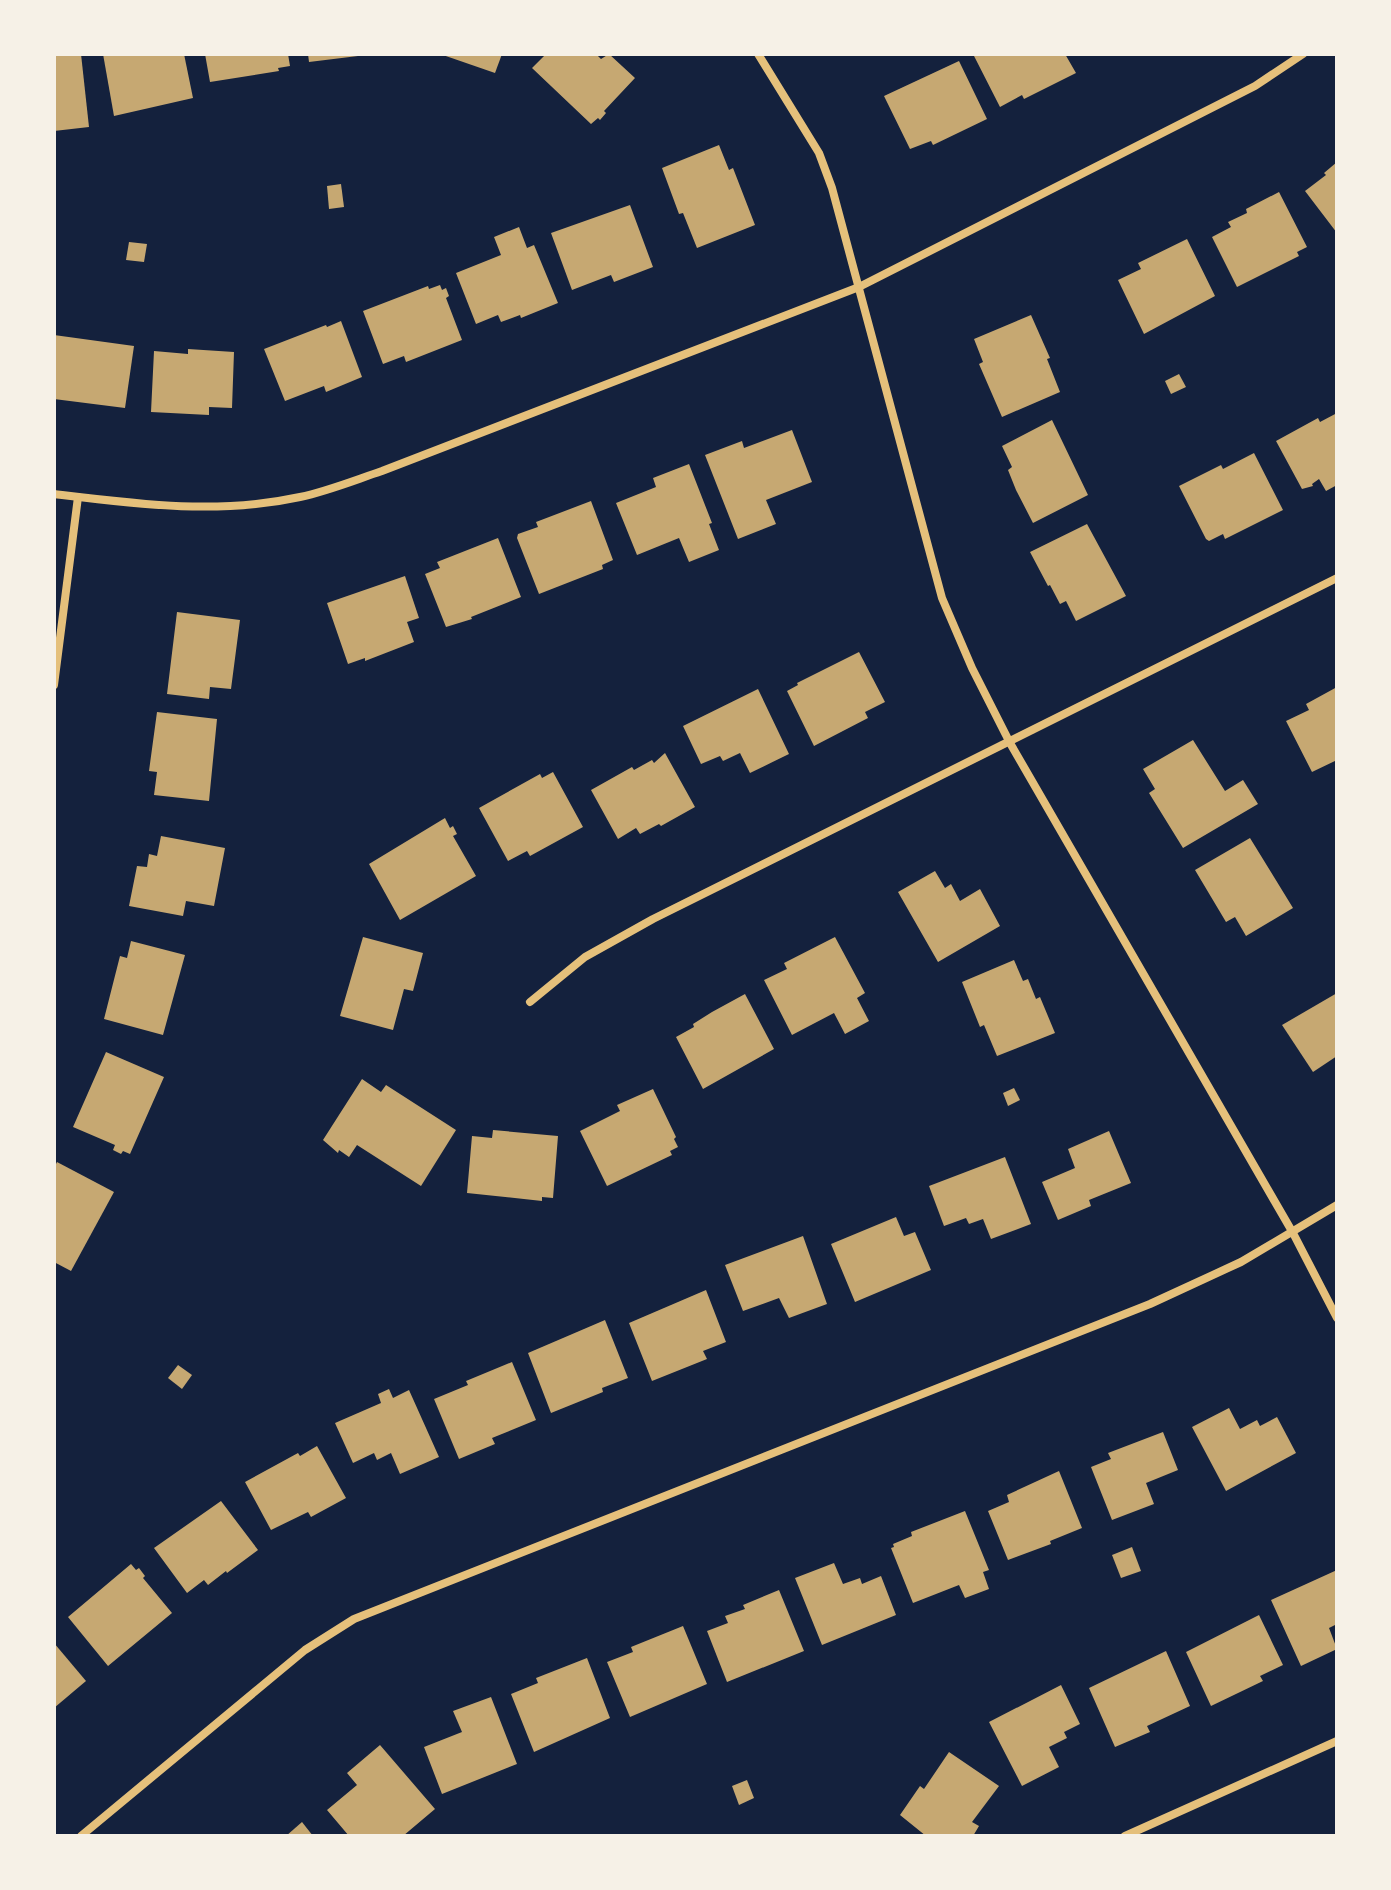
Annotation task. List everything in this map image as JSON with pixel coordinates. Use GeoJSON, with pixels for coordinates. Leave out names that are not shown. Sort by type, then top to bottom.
{"type":"FeatureCollection","features":[{"type":"Feature","properties":{"kind":"street"},"geometry":{"type":"LineString","coordinates":[[758,54],[819,153],[832,188],[942,598],[972,668],[1010,743],[1293,1233],[1337,1318]]}},
{"type":"Feature","properties":{"kind":"street"},"geometry":{"type":"LineString","coordinates":[[54,494],[188,508],[259,504],[301,497],[382,471],[859,287],[1255,86],[1303,54]]}},
{"type":"Feature","properties":{"kind":"street"},"geometry":{"type":"LineString","coordinates":[[54,685],[78,497]]}},
{"type":"Feature","properties":{"kind":"street"},"geometry":{"type":"LineString","coordinates":[[530,1002],[585,957],[653,919],[1337,578]]}},
{"type":"Feature","properties":{"kind":"street"},"geometry":{"type":"LineString","coordinates":[[81,1836],[305,1650],[354,1619],[1150,1304],[1241,1262],[1337,1205]]}},
{"type":"Feature","properties":{"kind":"street"},"geometry":{"type":"LineString","coordinates":[[1125,1836],[1337,1741]]}},
{"type":"Feature","properties":{"kind":"building"},"geometry":{"type":"Polygon","coordinates":[[[54,54],[81,54],[89,127],[54,131],[54,54]]]}},
{"type":"Feature","properties":{"kind":"building"},"geometry":{"type":"Polygon","coordinates":[[[103,54],[184,54],[193,98],[114,116],[103,54]]]}},
{"type":"Feature","properties":{"kind":"building"},"geometry":{"type":"Polygon","coordinates":[[[205,54],[288,54],[290,66],[278,68],[279,71],[210,82],[205,54]]]}},
{"type":"Feature","properties":{"kind":"building"},"geometry":{"type":"Polygon","coordinates":[[[308,54],[358,54],[358,56],[309,62],[308,54]]]}},
{"type":"Feature","properties":{"kind":"building"},"geometry":{"type":"Polygon","coordinates":[[[440,54],[502,54],[495,73],[440,54]]]}},
{"type":"Feature","properties":{"kind":"building"},"geometry":{"type":"Polygon","coordinates":[[[546,54],[596,54],[601,59],[609,54],[635,78],[604,111],[606,113],[600,120],[598,118],[591,124],[532,68],[546,54]]]}},
{"type":"Feature","properties":{"kind":"building"},"geometry":{"type":"Polygon","coordinates":[[[973,54],[1065,54],[1076,73],[1024,99],[1022,95],[1000,107],[973,54]]]}},
{"type":"Feature","properties":{"kind":"building"},"geometry":{"type":"Polygon","coordinates":[[[959,61],[987,119],[933,145],[931,141],[910,149],[884,96],[959,61]]]}},
{"type":"Feature","properties":{"kind":"building"},"geometry":{"type":"Polygon","coordinates":[[[719,145],[729,170],[733,168],[755,225],[697,248],[683,213],[679,214],[662,168],[719,145]]]}},
{"type":"Feature","properties":{"kind":"building"},"geometry":{"type":"Polygon","coordinates":[[[1337,162],[1337,233],[1305,191],[1337,162]]]}},
{"type":"Feature","properties":{"kind":"building"},"geometry":{"type":"Polygon","coordinates":[[[341,184],[344,207],[329,209],[327,186],[341,184]]]}},
{"type":"Feature","properties":{"kind":"building"},"geometry":{"type":"Polygon","coordinates":[[[1279,192],[1307,247],[1297,252],[1299,256],[1237,287],[1212,237],[1231,227],[1228,222],[1247,213],[1246,209],[1279,192]]]}},
{"type":"Feature","properties":{"kind":"building"},"geometry":{"type":"Polygon","coordinates":[[[630,205],[653,267],[614,282],[611,275],[572,290],[551,233],[630,205]]]}},
{"type":"Feature","properties":{"kind":"building"},"geometry":{"type":"Polygon","coordinates":[[[519,227],[527,248],[534,245],[558,303],[521,318],[520,315],[501,322],[498,315],[476,324],[456,273],[501,255],[494,237],[519,227]]]}},
{"type":"Feature","properties":{"kind":"building"},"geometry":{"type":"Polygon","coordinates":[[[1187,239],[1215,296],[1144,334],[1118,280],[1141,269],[1138,263],[1187,239]]]}},
{"type":"Feature","properties":{"kind":"building"},"geometry":{"type":"Polygon","coordinates":[[[129,242],[147,244],[144,262],[126,260],[129,242]]]}},
{"type":"Feature","properties":{"kind":"building"},"geometry":{"type":"Polygon","coordinates":[[[440,285],[442,290],[446,288],[449,296],[446,298],[462,340],[406,362],[404,356],[383,364],[363,311],[428,286],[429,289],[440,285]]]}},
{"type":"Feature","properties":{"kind":"building"},"geometry":{"type":"Polygon","coordinates":[[[1031,315],[1050,358],[1047,359],[1060,392],[1002,417],[979,364],[983,362],[974,339],[1031,315]]]}},
{"type":"Feature","properties":{"kind":"building"},"geometry":{"type":"Polygon","coordinates":[[[341,321],[362,377],[326,392],[324,386],[285,401],[264,349],[341,321]]]}},
{"type":"Feature","properties":{"kind":"building"},"geometry":{"type":"Polygon","coordinates":[[[54,335],[134,346],[125,408],[54,399],[54,335]]]}},
{"type":"Feature","properties":{"kind":"building"},"geometry":{"type":"Polygon","coordinates":[[[188,349],[234,352],[232,408],[209,407],[209,415],[151,412],[154,351],[188,354],[188,349]]]}},
{"type":"Feature","properties":{"kind":"building"},"geometry":{"type":"Polygon","coordinates":[[[1179,374],[1186,387],[1171,394],[1165,381],[1179,374]]]}},
{"type":"Feature","properties":{"kind":"building"},"geometry":{"type":"Polygon","coordinates":[[[1337,413],[1337,485],[1326,491],[1319,479],[1313,486],[1302,489],[1276,441],[1318,418],[1320,422],[1337,413]]]}},
{"type":"Feature","properties":{"kind":"building"},"geometry":{"type":"Polygon","coordinates":[[[1052,420],[1088,495],[1033,523],[1016,490],[1008,470],[1012,467],[1002,446],[1052,420]]]}},
{"type":"Feature","properties":{"kind":"building"},"geometry":{"type":"Polygon","coordinates":[[[792,430],[812,482],[766,500],[776,524],[738,539],[705,455],[742,441],[744,448],[792,430]]]}},
{"type":"Feature","properties":{"kind":"building"},"geometry":{"type":"Polygon","coordinates":[[[1254,453],[1283,510],[1225,539],[1223,534],[1209,541],[1179,486],[1254,453]]]}},
{"type":"Feature","properties":{"kind":"building"},"geometry":{"type":"Polygon","coordinates":[[[689,464],[719,550],[689,562],[679,538],[637,555],[616,503],[656,487],[653,478],[689,464]]]}},
{"type":"Feature","properties":{"kind":"building"},"geometry":{"type":"Polygon","coordinates":[[[591,501],[613,560],[602,565],[603,569],[539,594],[518,534],[538,527],[536,522],[591,501]]]}},
{"type":"Feature","properties":{"kind":"building"},"geometry":{"type":"Polygon","coordinates":[[[1087,524],[1126,596],[1076,621],[1066,601],[1060,604],[1048,586],[1030,552],[1087,524]]]}},
{"type":"Feature","properties":{"kind":"building"},"geometry":{"type":"Polygon","coordinates":[[[498,538],[521,597],[446,627],[425,574],[440,568],[437,562],[498,538]]]}},
{"type":"Feature","properties":{"kind":"building"},"geometry":{"type":"Polygon","coordinates":[[[405,576],[419,618],[407,622],[414,642],[365,661],[365,658],[348,664],[327,603],[405,576]]]}},
{"type":"Feature","properties":{"kind":"building"},"geometry":{"type":"Polygon","coordinates":[[[177,612],[240,620],[231,689],[210,687],[209,699],[167,694],[177,612]]]}},
{"type":"Feature","properties":{"kind":"building"},"geometry":{"type":"Polygon","coordinates":[[[859,652],[885,702],[865,712],[868,718],[814,746],[787,691],[859,652]]]}},
{"type":"Feature","properties":{"kind":"building"},"geometry":{"type":"Polygon","coordinates":[[[1337,687],[1337,760],[1312,772],[1286,721],[1309,710],[1306,704],[1337,687]]]}},
{"type":"Feature","properties":{"kind":"building"},"geometry":{"type":"Polygon","coordinates":[[[758,689],[789,754],[750,773],[740,753],[723,761],[720,756],[701,764],[683,726],[758,689]]]}},
{"type":"Feature","properties":{"kind":"building"},"geometry":{"type":"Polygon","coordinates":[[[157,712],[217,719],[209,801],[154,795],[157,772],[149,771],[157,712]]]}},
{"type":"Feature","properties":{"kind":"building"},"geometry":{"type":"Polygon","coordinates":[[[1193,740],[1225,791],[1243,780],[1258,804],[1183,848],[1149,793],[1155,789],[1143,769],[1193,740]]]}},
{"type":"Feature","properties":{"kind":"building"},"geometry":{"type":"Polygon","coordinates":[[[665,753],[695,807],[661,826],[659,824],[640,834],[636,828],[618,839],[591,790],[632,767],[634,770],[652,760],[654,763],[665,753]]]}},
{"type":"Feature","properties":{"kind":"building"},"geometry":{"type":"Polygon","coordinates":[[[553,772],[583,827],[530,856],[527,851],[508,861],[479,808],[540,774],[542,778],[553,772]]]}},
{"type":"Feature","properties":{"kind":"building"},"geometry":{"type":"Polygon","coordinates":[[[445,818],[450,828],[453,826],[457,834],[453,836],[476,876],[400,920],[369,864],[445,818]]]}},
{"type":"Feature","properties":{"kind":"building"},"geometry":{"type":"Polygon","coordinates":[[[161,836],[225,848],[214,906],[186,901],[183,916],[129,906],[137,866],[147,867],[149,854],[157,856],[161,836]]]}},
{"type":"Feature","properties":{"kind":"building"},"geometry":{"type":"Polygon","coordinates":[[[1250,838],[1293,908],[1246,936],[1235,917],[1226,922],[1195,870],[1250,838]]]}},
{"type":"Feature","properties":{"kind":"building"},"geometry":{"type":"Polygon","coordinates":[[[935,871],[945,888],[951,884],[960,901],[980,889],[1000,926],[938,962],[898,892],[935,871]]]}},
{"type":"Feature","properties":{"kind":"building"},"geometry":{"type":"Polygon","coordinates":[[[363,937],[423,953],[413,991],[404,989],[393,1030],[340,1016],[363,937]]]}},
{"type":"Feature","properties":{"kind":"building"},"geometry":{"type":"Polygon","coordinates":[[[835,937],[865,993],[857,998],[869,1021],[845,1034],[834,1013],[792,1035],[764,980],[787,969],[784,963],[835,937]]]}},
{"type":"Feature","properties":{"kind":"building"},"geometry":{"type":"Polygon","coordinates":[[[131,941],[185,955],[163,1035],[104,1019],[120,956],[127,958],[131,941]]]}},
{"type":"Feature","properties":{"kind":"building"},"geometry":{"type":"Polygon","coordinates":[[[1014,960],[1023,981],[1028,979],[1036,999],[1040,997],[1055,1033],[997,1056],[984,1025],[980,1027],[962,982],[1014,960]]]}},
{"type":"Feature","properties":{"kind":"building"},"geometry":{"type":"Polygon","coordinates":[[[1337,993],[1337,1056],[1313,1072],[1282,1025],[1337,993]]]}},
{"type":"Feature","properties":{"kind":"building"},"geometry":{"type":"Polygon","coordinates":[[[745,994],[774,1049],[703,1089],[676,1037],[745,994]]]}},
{"type":"Feature","properties":{"kind":"building"},"geometry":{"type":"Polygon","coordinates":[[[106,1052],[164,1077],[130,1154],[123,1151],[121,1154],[113,1150],[115,1145],[73,1127],[106,1052]]]}},
{"type":"Feature","properties":{"kind":"building"},"geometry":{"type":"Polygon","coordinates":[[[362,1079],[381,1092],[386,1085],[456,1130],[421,1186],[357,1145],[349,1157],[339,1150],[338,1153],[323,1140],[362,1079]]]}},
{"type":"Feature","properties":{"kind":"building"},"geometry":{"type":"Polygon","coordinates":[[[1014,1088],[1020,1100],[1008,1106],[1003,1093],[1014,1088]]]}},
{"type":"Feature","properties":{"kind":"building"},"geometry":{"type":"Polygon","coordinates":[[[653,1089],[678,1147],[670,1151],[672,1155],[607,1186],[580,1131],[620,1111],[617,1105],[653,1089]]]}},
{"type":"Feature","properties":{"kind":"building"},"geometry":{"type":"Polygon","coordinates":[[[493,1130],[558,1136],[553,1198],[542,1197],[542,1201],[467,1193],[472,1136],[492,1138],[493,1130]]]}},
{"type":"Feature","properties":{"kind":"building"},"geometry":{"type":"Polygon","coordinates":[[[1109,1131],[1131,1183],[1089,1200],[1091,1206],[1058,1220],[1042,1182],[1075,1168],[1068,1149],[1109,1131]]]}},
{"type":"Feature","properties":{"kind":"building"},"geometry":{"type":"Polygon","coordinates":[[[1005,1157],[1031,1224],[991,1239],[983,1219],[969,1224],[966,1218],[944,1226],[929,1186],[1005,1157]]]}},
{"type":"Feature","properties":{"kind":"building"},"geometry":{"type":"Polygon","coordinates":[[[57,1162],[114,1192],[71,1271],[54,1262],[54,1168],[57,1162]]]}},
{"type":"Feature","properties":{"kind":"building"},"geometry":{"type":"Polygon","coordinates":[[[896,1217],[904,1236],[915,1232],[931,1270],[855,1302],[831,1244],[896,1217]]]}},
{"type":"Feature","properties":{"kind":"building"},"geometry":{"type":"Polygon","coordinates":[[[803,1236],[827,1304],[789,1318],[779,1298],[743,1311],[725,1265],[803,1236]]]}},
{"type":"Feature","properties":{"kind":"building"},"geometry":{"type":"Polygon","coordinates":[[[706,1290],[726,1342],[703,1351],[707,1359],[652,1381],[629,1323],[706,1290]]]}},
{"type":"Feature","properties":{"kind":"building"},"geometry":{"type":"Polygon","coordinates":[[[605,1320],[628,1378],[602,1388],[603,1392],[551,1413],[528,1353],[605,1320]]]}},
{"type":"Feature","properties":{"kind":"building"},"geometry":{"type":"Polygon","coordinates":[[[512,1362],[536,1420],[492,1438],[495,1444],[459,1459],[434,1399],[468,1385],[466,1381],[512,1362]]]}},
{"type":"Feature","properties":{"kind":"building"},"geometry":{"type":"Polygon","coordinates":[[[178,1365],[192,1375],[182,1389],[168,1378],[178,1365]]]}},
{"type":"Feature","properties":{"kind":"building"},"geometry":{"type":"Polygon","coordinates":[[[389,1389],[393,1398],[409,1390],[439,1457],[400,1474],[391,1453],[377,1460],[374,1453],[353,1463],[335,1423],[381,1403],[378,1394],[389,1389]]]}},
{"type":"Feature","properties":{"kind":"building"},"geometry":{"type":"Polygon","coordinates":[[[1229,1408],[1240,1429],[1257,1420],[1260,1426],[1277,1417],[1296,1453],[1226,1491],[1192,1427],[1229,1408]]]}},
{"type":"Feature","properties":{"kind":"building"},"geometry":{"type":"Polygon","coordinates":[[[1163,1432],[1178,1470],[1146,1483],[1154,1504],[1112,1520],[1091,1467],[1111,1459],[1108,1453],[1163,1432]]]}},
{"type":"Feature","properties":{"kind":"building"},"geometry":{"type":"Polygon","coordinates":[[[317,1446],[346,1498],[311,1517],[308,1512],[271,1530],[245,1482],[317,1446]]]}},
{"type":"Feature","properties":{"kind":"building"},"geometry":{"type":"Polygon","coordinates":[[[1059,1471],[1082,1528],[1008,1560],[988,1511],[1009,1502],[1007,1495],[1059,1471]]]}},
{"type":"Feature","properties":{"kind":"building"},"geometry":{"type":"Polygon","coordinates":[[[221,1501],[258,1550],[208,1585],[204,1580],[187,1593],[154,1548],[221,1501]]]}},
{"type":"Feature","properties":{"kind":"building"},"geometry":{"type":"Polygon","coordinates":[[[965,1511],[989,1570],[983,1572],[989,1589],[965,1598],[959,1585],[913,1603],[891,1548],[893,1544],[912,1536],[911,1532],[965,1511]]]}},
{"type":"Feature","properties":{"kind":"building"},"geometry":{"type":"Polygon","coordinates":[[[1132,1547],[1141,1571],[1121,1578],[1112,1555],[1132,1547]]]}},
{"type":"Feature","properties":{"kind":"building"},"geometry":{"type":"Polygon","coordinates":[[[834,1563],[843,1584],[860,1578],[862,1584],[881,1576],[896,1615],[822,1645],[795,1578],[834,1563]]]}},
{"type":"Feature","properties":{"kind":"building"},"geometry":{"type":"Polygon","coordinates":[[[131,1564],[136,1570],[139,1568],[145,1576],[143,1578],[172,1613],[108,1666],[68,1617],[131,1564]]]}},
{"type":"Feature","properties":{"kind":"building"},"geometry":{"type":"Polygon","coordinates":[[[1337,1570],[1337,1624],[1329,1628],[1337,1649],[1301,1666],[1271,1600],[1337,1570]]]}},
{"type":"Feature","properties":{"kind":"building"},"geometry":{"type":"Polygon","coordinates":[[[779,1590],[804,1651],[727,1682],[707,1631],[728,1623],[725,1616],[745,1609],[743,1605],[779,1590]]]}},
{"type":"Feature","properties":{"kind":"building"},"geometry":{"type":"Polygon","coordinates":[[[1259,1615],[1283,1665],[1260,1676],[1263,1681],[1211,1706],[1186,1652],[1259,1615]]]}},
{"type":"Feature","properties":{"kind":"building"},"geometry":{"type":"Polygon","coordinates":[[[683,1626],[707,1684],[630,1717],[607,1662],[633,1652],[631,1647],[683,1626]]]}},
{"type":"Feature","properties":{"kind":"building"},"geometry":{"type":"Polygon","coordinates":[[[54,1643],[86,1681],[54,1708],[54,1643]]]}},
{"type":"Feature","properties":{"kind":"building"},"geometry":{"type":"Polygon","coordinates":[[[1166,1651],[1190,1706],[1147,1726],[1150,1732],[1115,1747],[1089,1688],[1166,1651]]]}},
{"type":"Feature","properties":{"kind":"building"},"geometry":{"type":"Polygon","coordinates":[[[587,1658],[610,1718],[534,1752],[511,1694],[538,1683],[536,1678],[587,1658]]]}},
{"type":"Feature","properties":{"kind":"building"},"geometry":{"type":"Polygon","coordinates":[[[1061,1685],[1080,1724],[1064,1732],[1067,1738],[1049,1747],[1059,1767],[1022,1786],[989,1722],[1061,1685]]]}},
{"type":"Feature","properties":{"kind":"building"},"geometry":{"type":"Polygon","coordinates":[[[491,1697],[517,1764],[442,1794],[424,1747],[462,1732],[453,1711],[491,1697]]]}},
{"type":"Feature","properties":{"kind":"building"},"geometry":{"type":"Polygon","coordinates":[[[380,1745],[435,1809],[403,1836],[349,1836],[327,1810],[357,1785],[347,1773],[380,1745]]]}},
{"type":"Feature","properties":{"kind":"building"},"geometry":{"type":"Polygon","coordinates":[[[949,1752],[999,1786],[972,1822],[979,1826],[973,1836],[926,1836],[900,1815],[920,1786],[924,1789],[949,1752]]]}},
{"type":"Feature","properties":{"kind":"building"},"geometry":{"type":"Polygon","coordinates":[[[747,1780],[754,1798],[739,1805],[732,1786],[747,1780]]]}},
{"type":"Feature","properties":{"kind":"building"},"geometry":{"type":"Polygon","coordinates":[[[302,1822],[313,1836],[286,1836],[302,1822]]]}}]}
